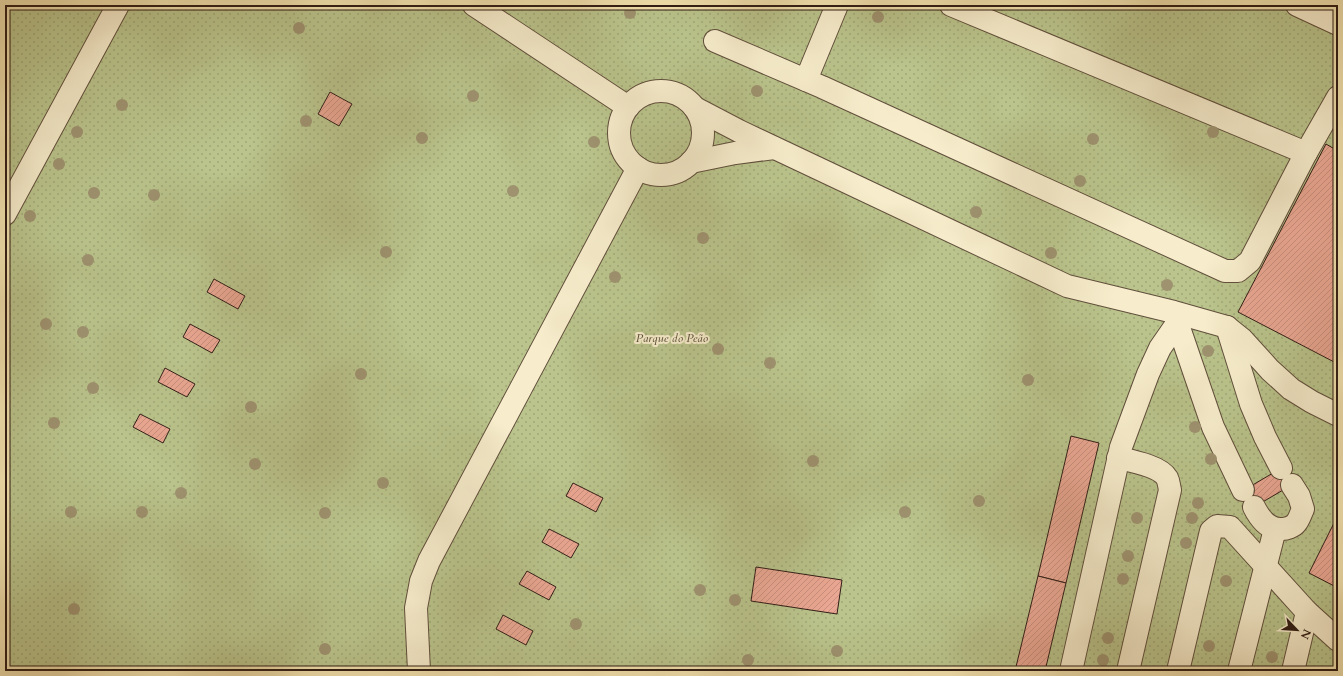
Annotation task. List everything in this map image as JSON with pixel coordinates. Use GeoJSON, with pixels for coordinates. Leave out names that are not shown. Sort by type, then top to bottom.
{"type":"FeatureCollection","features":[{"type":"Feature","properties":{"kind":"street"},"geometry":{"type":"LineString","coordinates":[[5,214],[118,5]]}},
{"type":"Feature","properties":{"kind":"street"},"geometry":{"type":"LineString","coordinates":[[474,5],[628,107]]}},
{"type":"Feature","properties":{"kind":"street"},"geometry":{"type":"LineString","coordinates":[[806,80],[837,5]]}},
{"type":"Feature","properties":{"kind":"street"},"geometry":{"type":"LineString","coordinates":[[951,5],[1306,153]]}},
{"type":"Feature","properties":{"kind":"street"},"geometry":{"type":"LineString","coordinates":[[1298,5],[1338,24]]}},
{"type":"Feature","properties":{"kind":"street"},"geometry":{"type":"LineString","coordinates":[[716,41],[806,80],[1225,271],[1238,271],[1250,261],[1306,153],[1338,97]]}},
{"type":"Feature","properties":{"kind":"street"},"geometry":{"type":"LineString","coordinates":[[695,108],[702,122],[703,136],[699,150],[691,162],[680,171],[666,174],[651,174],[638,168],[628,159],[621,146],[619,132],[621,119],[628,107],[637,98],[649,92],[662,90],[675,93],[686,99],[695,108],[774,148],[1067,286],[1176,317],[1227,327],[1242,339],[1270,370],[1291,389],[1312,402],[1338,415]]}},
{"type":"Feature","properties":{"kind":"street"},"geometry":{"type":"LineString","coordinates":[[691,162],[735,153],[774,148]]}},
{"type":"Feature","properties":{"kind":"street"},"geometry":{"type":"LineString","coordinates":[[419,671],[416,608],[422,581],[429,561],[638,168]]}},
{"type":"Feature","properties":{"kind":"street"},"geometry":{"type":"LineString","coordinates":[[1071,671],[1121,446],[1148,374],[1176,317]]}},
{"type":"Feature","properties":{"kind":"street"},"geometry":{"type":"LineString","coordinates":[[1176,317],[1213,427],[1248,499],[1259,517],[1267,525],[1275,529],[1286,529],[1296,523],[1303,509],[1299,496],[1286,476],[1265,437],[1251,404],[1227,327]]}},
{"type":"Feature","properties":{"kind":"street"},"geometry":{"type":"LineString","coordinates":[[1118,458],[1145,465],[1159,471],[1166,477],[1170,490],[1128,671]]}},
{"type":"Feature","properties":{"kind":"street"},"geometry":{"type":"LineString","coordinates":[[1178,671],[1211,531],[1217,526],[1230,528],[1307,612],[1338,640]]}},
{"type":"Feature","properties":{"kind":"street"},"geometry":{"type":"LineString","coordinates":[[1239,671],[1275,529]]}},
{"type":"Feature","properties":{"kind":"street"},"geometry":{"type":"LineString","coordinates":[[1293,671],[1307,612]]}},
{"type":"Feature","properties":{"kind":"green space","name":"Parque do Peão"},"geometry":{"type":"Polygon","coordinates":[[[5,5],[1338,5],[1338,671],[5,671],[5,5]]]}},
{"type":"Feature","properties":{"kind":"building"},"geometry":{"type":"Polygon","coordinates":[[[330,92],[352,104],[339,126],[318,114],[330,92]]]}},
{"type":"Feature","properties":{"kind":"building"},"geometry":{"type":"Polygon","coordinates":[[[1326,144],[1338,151],[1338,364],[1238,312],[1326,144]]]}},
{"type":"Feature","properties":{"kind":"building"},"geometry":{"type":"Polygon","coordinates":[[[214,279],[245,296],[238,309],[207,292],[214,279]]]}},
{"type":"Feature","properties":{"kind":"building"},"geometry":{"type":"Polygon","coordinates":[[[190,324],[220,340],[212,353],[183,337],[190,324]]]}},
{"type":"Feature","properties":{"kind":"building"},"geometry":{"type":"Polygon","coordinates":[[[165,368],[195,384],[187,397],[158,382],[165,368]]]}},
{"type":"Feature","properties":{"kind":"building"},"geometry":{"type":"Polygon","coordinates":[[[140,414],[170,429],[163,443],[133,427],[140,414]]]}},
{"type":"Feature","properties":{"kind":"building"},"geometry":{"type":"Polygon","coordinates":[[[1071,436],[1099,443],[1066,583],[1038,576],[1071,436]]]}},
{"type":"Feature","properties":{"kind":"building"},"geometry":{"type":"Polygon","coordinates":[[[1285,466],[1295,483],[1249,510],[1239,493],[1285,466]]]}},
{"type":"Feature","properties":{"kind":"building"},"geometry":{"type":"Polygon","coordinates":[[[573,483],[603,498],[596,512],[566,496],[573,483]]]}},
{"type":"Feature","properties":{"kind":"building"},"geometry":{"type":"Polygon","coordinates":[[[1338,515],[1338,588],[1309,573],[1338,515]]]}},
{"type":"Feature","properties":{"kind":"building"},"geometry":{"type":"Polygon","coordinates":[[[549,529],[579,544],[571,558],[542,542],[549,529]]]}},
{"type":"Feature","properties":{"kind":"building"},"geometry":{"type":"Polygon","coordinates":[[[756,567],[842,580],[837,614],[751,601],[756,567]]]}},
{"type":"Feature","properties":{"kind":"building"},"geometry":{"type":"Polygon","coordinates":[[[527,571],[556,587],[549,600],[519,584],[527,571]]]}},
{"type":"Feature","properties":{"kind":"building"},"geometry":{"type":"Polygon","coordinates":[[[1038,576],[1066,583],[1045,671],[1015,671],[1038,576]]]}},
{"type":"Feature","properties":{"kind":"building"},"geometry":{"type":"Polygon","coordinates":[[[503,615],[533,631],[526,645],[496,629],[503,615]]]}}]}
